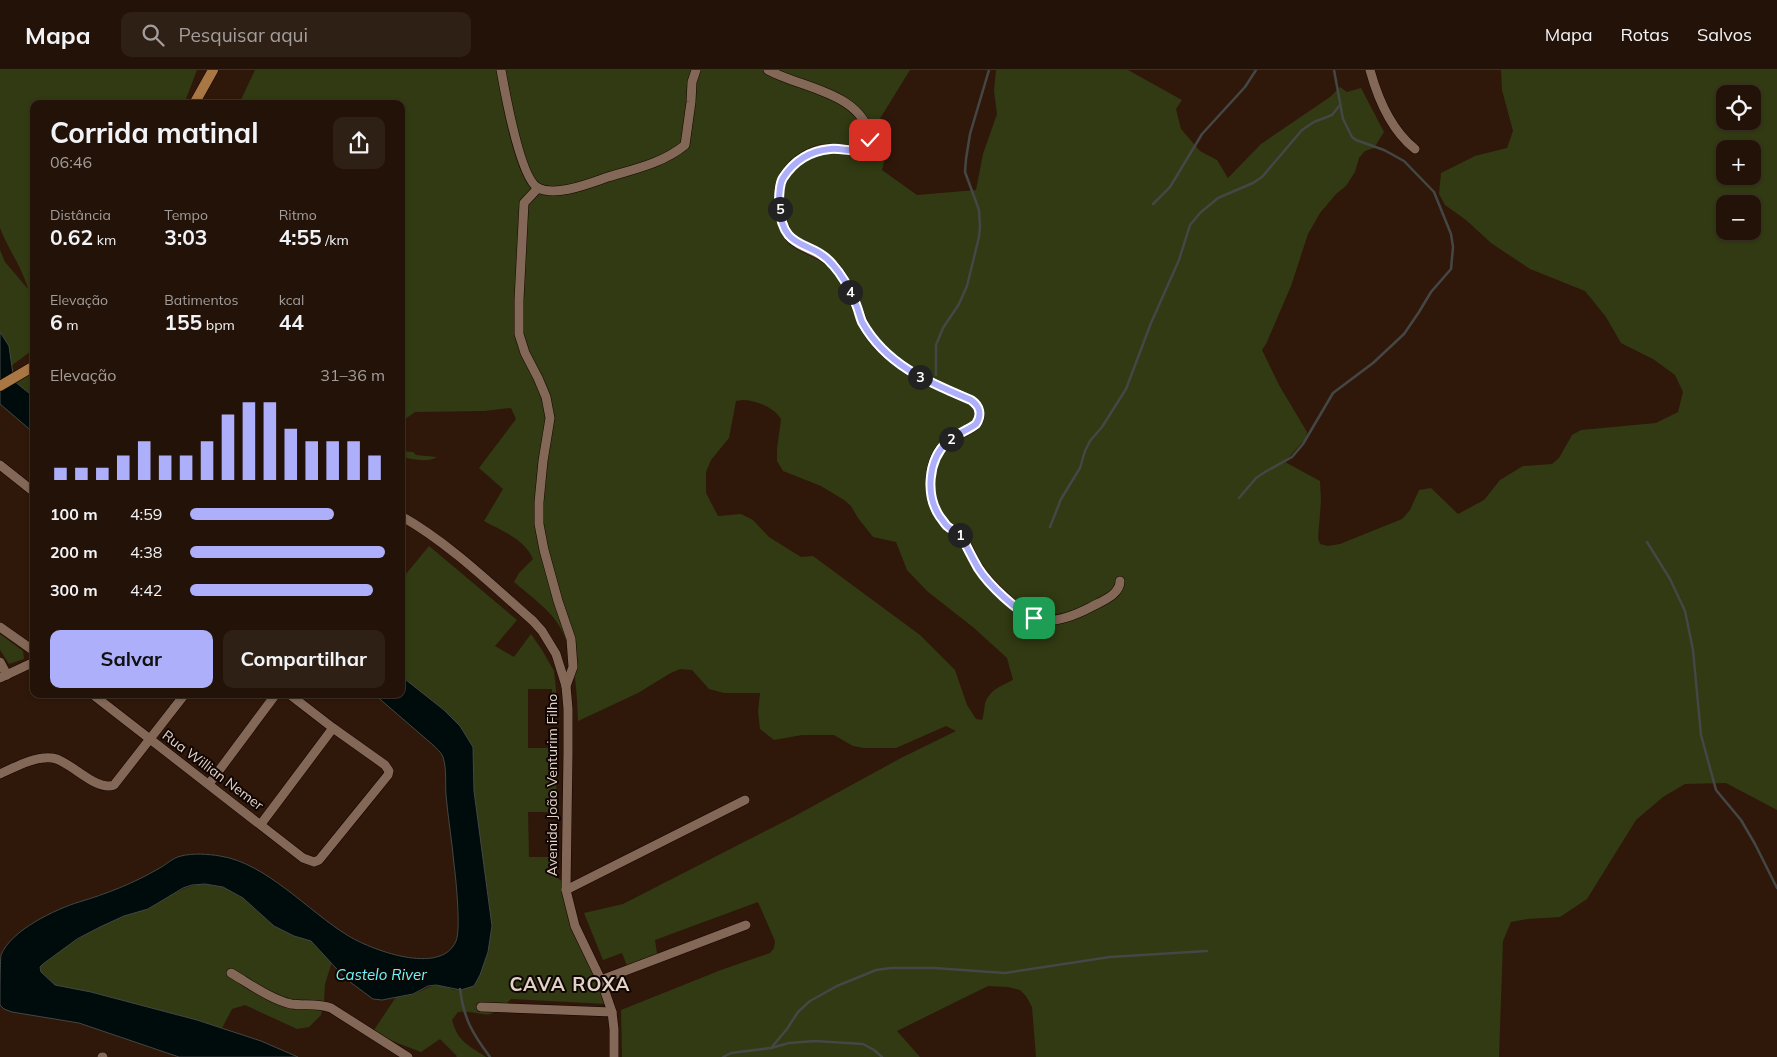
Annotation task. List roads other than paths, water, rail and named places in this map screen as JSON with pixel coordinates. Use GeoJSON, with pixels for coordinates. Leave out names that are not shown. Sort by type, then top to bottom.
{"type":"FeatureCollection","features":[{"type":"Feature","properties":{"kind":"main road"},"geometry":{"type":"LineString","coordinates":[[196,100],[213,70]]}},
{"type":"Feature","properties":{"kind":"main road"},"geometry":{"type":"LineString","coordinates":[[0,386],[30,368]]}},
{"type":"Feature","properties":{"kind":"street"},"geometry":{"type":"LineString","coordinates":[[501,70],[510,116],[526,172],[531,182],[538,188],[557,191],[578,187],[664,159],[685,145],[692,102],[692,82],[696,70]]}},
{"type":"Feature","properties":{"kind":"street"},"geometry":{"type":"LineString","coordinates":[[768,70],[840,98],[859,113],[869,131],[870,140],[863,149],[856,151],[833,148],[818,150],[803,157],[782,179],[779,197],[780,212],[789,237],[824,256],[832,263],[855,301],[867,330],[893,359],[911,373],[971,400],[978,406],[980,414],[976,424],[948,441],[940,449],[933,467],[930,491],[938,514],[946,526],[961,536],[979,569],[990,583],[1024,614],[1034,618],[1062,619],[1078,614],[1115,593],[1120,587],[1120,581]]}},
{"type":"Feature","properties":{"kind":"street"},"geometry":{"type":"LineString","coordinates":[[1370,70],[1376,89],[1394,126],[1401,136],[1415,149]]}},
{"type":"Feature","properties":{"kind":"street"},"geometry":{"type":"LineString","coordinates":[[538,188],[524,203],[519,334],[525,353],[546,397],[550,418],[543,461],[539,524],[548,567],[571,639],[573,667],[566,686]]}},
{"type":"Feature","properties":{"kind":"street"},"geometry":{"type":"LineString","coordinates":[[0,466],[30,489]]}},
{"type":"Feature","properties":{"kind":"street","name":"Avenida João Venturim Filho"},"geometry":{"type":"LineString","coordinates":[[405,518],[416,524],[458,556],[533,621],[542,631],[556,654],[566,686],[568,709],[566,890],[576,926],[601,980],[612,1012],[614,1057]]}},
{"type":"Feature","properties":{"kind":"street"},"geometry":{"type":"LineString","coordinates":[[0,627],[30,648]]}},
{"type":"Feature","properties":{"kind":"street"},"geometry":{"type":"LineString","coordinates":[[0,662],[4,677],[30,664]]}},
{"type":"Feature","properties":{"kind":"street","name":"Rua Willian Nemer"},"geometry":{"type":"LineString","coordinates":[[101,698],[151,740],[303,858],[311,861],[319,860],[388,775],[388,768],[333,728]]}},
{"type":"Feature","properties":{"kind":"street"},"geometry":{"type":"LineString","coordinates":[[0,774],[19,765],[50,757],[94,781],[110,786],[118,781],[182,698]]}},
{"type":"Feature","properties":{"kind":"street"},"geometry":{"type":"LineString","coordinates":[[209,784],[273,698]]}},
{"type":"Feature","properties":{"kind":"street"},"geometry":{"type":"LineString","coordinates":[[261,824],[333,728],[294,698]]}},
{"type":"Feature","properties":{"kind":"street"},"geometry":{"type":"LineString","coordinates":[[566,890],[745,800]]}},
{"type":"Feature","properties":{"kind":"street"},"geometry":{"type":"LineString","coordinates":[[601,980],[746,925]]}},
{"type":"Feature","properties":{"kind":"street"},"geometry":{"type":"LineString","coordinates":[[231,973],[286,1002],[330,1008],[408,1057]]}},
{"type":"Feature","properties":{"kind":"street"},"geometry":{"type":"LineString","coordinates":[[481,1007],[612,1012]]}},
{"type":"Feature","properties":{"kind":"water"},"geometry":{"type":"Polygon","coordinates":[[[0,332],[9,346],[14,381],[30,394],[30,430],[0,404],[0,332]]]}},
{"type":"Feature","properties":{"kind":"water","name":"Castelo River"},"geometry":{"type":"Polygon","coordinates":[[[405,679],[444,710],[460,726],[473,747],[474,791],[492,926],[488,952],[474,986],[461,990],[436,985],[428,986],[413,994],[382,1000],[373,999],[346,979],[311,941],[294,936],[274,926],[243,898],[223,887],[205,884],[183,888],[148,909],[124,916],[77,939],[43,964],[40,967],[41,972],[55,985],[91,992],[197,1020],[261,1041],[298,1057],[179,1057],[79,1023],[12,1012],[0,1005],[1,955],[6,946],[24,929],[47,915],[69,905],[120,888],[149,874],[175,858],[190,854],[220,856],[237,860],[254,868],[286,889],[332,925],[357,941],[371,947],[387,953],[421,959],[436,957],[448,952],[456,941],[457,935],[456,881],[446,795],[445,767],[443,757],[433,745],[379,698],[405,698],[405,679]]]}},
{"type":"Feature","properties":{"kind":"waterway"},"geometry":{"type":"LineString","coordinates":[[936,375],[936,345],[943,328],[959,304],[967,286],[979,237],[979,210],[965,172],[970,134],[989,70]]}},
{"type":"Feature","properties":{"kind":"waterway"},"geometry":{"type":"LineString","coordinates":[[1153,204],[1170,187],[1202,134],[1245,87],[1256,70]]}},
{"type":"Feature","properties":{"kind":"waterway"},"geometry":{"type":"LineString","coordinates":[[1239,498],[1256,478],[1292,457],[1303,444],[1333,393],[1373,363],[1404,334],[1431,292],[1451,269],[1453,247],[1451,234],[1434,192],[1404,161],[1384,150],[1352,137],[1343,119],[1334,70]]}},
{"type":"Feature","properties":{"kind":"waterway"},"geometry":{"type":"LineString","coordinates":[[1050,527],[1061,499],[1080,468],[1090,441],[1102,427],[1126,389],[1151,323],[1179,260],[1190,225],[1200,213],[1218,198],[1253,183],[1262,177],[1302,130],[1314,122],[1332,115],[1340,105]]}},
{"type":"Feature","properties":{"kind":"waterway"},"geometry":{"type":"LineString","coordinates":[[1647,542],[1670,579],[1685,611],[1693,650],[1701,735],[1716,790],[1741,820],[1777,888]]}},
{"type":"Feature","properties":{"kind":"waterway"},"geometry":{"type":"LineString","coordinates":[[771,1048],[798,1012],[810,1001],[837,986],[876,970],[934,968],[1005,973],[1110,957],[1207,951]]}},
{"type":"Feature","properties":{"kind":"waterway"},"geometry":{"type":"LineString","coordinates":[[460,989],[470,1025],[490,1057]]}},
{"type":"Feature","properties":{"kind":"waterway"},"geometry":{"type":"LineString","coordinates":[[723,1057],[731,1053],[771,1048],[789,1043],[815,1041],[863,1044],[882,1057]]}},
{"type":"Feature","properties":{"kind":"district","name":"CAVA ROXA"},"geometry":{"type":"Point","coordinates":[570,984]}}]}
